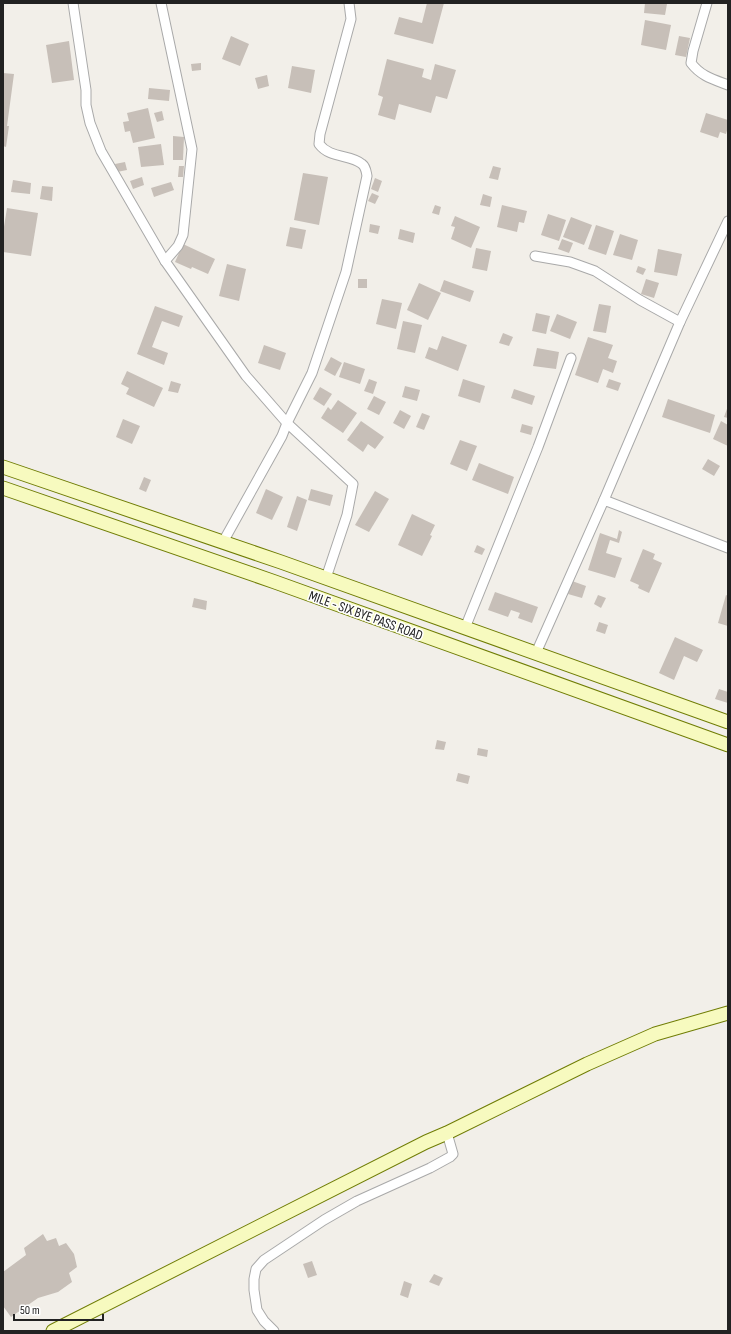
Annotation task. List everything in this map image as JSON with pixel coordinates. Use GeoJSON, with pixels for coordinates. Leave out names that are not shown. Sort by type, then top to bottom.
{"type":"FeatureCollection","features":[{"type":"Feature","properties":{"kind":"street"},"geometry":{"type":"LineString","coordinates":[[73,3],[86,90],[86,105],[90,124],[101,151],[165,261],[246,376],[287,423],[353,484],[347,515],[326,578]]}},
{"type":"Feature","properties":{"kind":"street"},"geometry":{"type":"LineString","coordinates":[[161,3],[192,149],[183,235],[178,246],[165,261]]}},
{"type":"Feature","properties":{"kind":"street"},"geometry":{"type":"LineString","coordinates":[[223,542],[282,436],[312,374],[346,272],[367,176],[366,168],[362,164],[331,153],[322,148],[319,144],[320,134],[351,19],[349,3]]}},
{"type":"Feature","properties":{"kind":"street"},"geometry":{"type":"LineString","coordinates":[[707,3],[690,63],[698,72],[728,85]]}},
{"type":"Feature","properties":{"kind":"street"},"geometry":{"type":"LineString","coordinates":[[536,654],[680,322],[728,221]]}},
{"type":"Feature","properties":{"kind":"street"},"geometry":{"type":"LineString","coordinates":[[535,256],[570,262],[595,270],[640,300],[680,322]]}},
{"type":"Feature","properties":{"kind":"street"},"geometry":{"type":"LineString","coordinates":[[465,628],[538,447],[571,358]]}},
{"type":"Feature","properties":{"kind":"street"},"geometry":{"type":"LineString","coordinates":[[3,467],[281,562],[728,722]]}},
{"type":"Feature","properties":{"kind":"street","name":"MILE - SIX BYE PASS ROAD"},"geometry":{"type":"LineString","coordinates":[[3,488],[275,582],[728,745]]}},
{"type":"Feature","properties":{"kind":"street"},"geometry":{"type":"LineString","coordinates":[[604,500],[728,548]]}},
{"type":"Feature","properties":{"kind":"street"},"geometry":{"type":"LineString","coordinates":[[275,582],[281,562]]}},
{"type":"Feature","properties":{"kind":"street"},"geometry":{"type":"LineString","coordinates":[[54,1331],[426,1142],[587,1064],[655,1034],[728,1013]]}},
{"type":"Feature","properties":{"kind":"street"},"geometry":{"type":"LineString","coordinates":[[274,1331],[264,1321],[257,1310],[254,1290],[256,1269],[264,1260],[357,1201],[430,1168],[450,1157],[453,1154],[447,1133]]}},
{"type":"Feature","properties":{"kind":"building"},"geometry":{"type":"Polygon","coordinates":[[[427,3],[444,3],[433,44],[394,34],[399,17],[422,23],[427,3]]]}},
{"type":"Feature","properties":{"kind":"building"},"geometry":{"type":"Polygon","coordinates":[[[645,3],[667,4],[665,15],[644,13],[645,3]]]}},
{"type":"Feature","properties":{"kind":"building"},"geometry":{"type":"Polygon","coordinates":[[[645,20],[671,25],[666,50],[641,45],[645,20]]]}},
{"type":"Feature","properties":{"kind":"building"},"geometry":{"type":"Polygon","coordinates":[[[231,36],[249,44],[240,66],[222,59],[231,36]]]}},
{"type":"Feature","properties":{"kind":"building"},"geometry":{"type":"Polygon","coordinates":[[[679,36],[690,38],[686,57],[675,55],[679,36]]]}},
{"type":"Feature","properties":{"kind":"building"},"geometry":{"type":"Polygon","coordinates":[[[69,41],[74,80],[52,83],[46,45],[69,41]]]}},
{"type":"Feature","properties":{"kind":"building"},"geometry":{"type":"Polygon","coordinates":[[[387,59],[424,69],[422,77],[431,80],[435,64],[456,70],[447,99],[436,96],[431,113],[399,104],[395,120],[378,115],[383,97],[378,95],[387,59]]]}},
{"type":"Feature","properties":{"kind":"building"},"geometry":{"type":"Polygon","coordinates":[[[201,63],[201,70],[192,71],[191,64],[201,63]]]}},
{"type":"Feature","properties":{"kind":"building"},"geometry":{"type":"Polygon","coordinates":[[[292,66],[315,70],[311,93],[288,88],[292,66]]]}},
{"type":"Feature","properties":{"kind":"building"},"geometry":{"type":"Polygon","coordinates":[[[3,73],[14,74],[7,126],[9,126],[6,147],[3,146],[3,73]]]}},
{"type":"Feature","properties":{"kind":"building"},"geometry":{"type":"Polygon","coordinates":[[[267,75],[269,86],[258,89],[255,78],[267,75]]]}},
{"type":"Feature","properties":{"kind":"building"},"geometry":{"type":"Polygon","coordinates":[[[149,88],[170,90],[169,101],[148,99],[149,88]]]}},
{"type":"Feature","properties":{"kind":"building"},"geometry":{"type":"Polygon","coordinates":[[[148,108],[155,138],[133,143],[130,131],[125,132],[123,122],[129,121],[127,113],[148,108]]]}},
{"type":"Feature","properties":{"kind":"building"},"geometry":{"type":"Polygon","coordinates":[[[162,111],[164,120],[157,122],[154,113],[162,111]]]}},
{"type":"Feature","properties":{"kind":"building"},"geometry":{"type":"Polygon","coordinates":[[[706,113],[728,120],[726,134],[720,132],[718,138],[700,132],[706,113]]]}},
{"type":"Feature","properties":{"kind":"building"},"geometry":{"type":"Polygon","coordinates":[[[173,136],[184,137],[183,160],[173,160],[173,136]]]}},
{"type":"Feature","properties":{"kind":"building"},"geometry":{"type":"Polygon","coordinates":[[[161,144],[164,165],[141,167],[138,147],[161,144]]]}},
{"type":"Feature","properties":{"kind":"building"},"geometry":{"type":"Polygon","coordinates":[[[125,162],[127,170],[117,172],[115,164],[125,162]]]}},
{"type":"Feature","properties":{"kind":"building"},"geometry":{"type":"Polygon","coordinates":[[[179,166],[184,166],[183,177],[178,177],[179,166]]]}},
{"type":"Feature","properties":{"kind":"building"},"geometry":{"type":"Polygon","coordinates":[[[493,166],[501,168],[498,180],[489,178],[493,166]]]}},
{"type":"Feature","properties":{"kind":"building"},"geometry":{"type":"Polygon","coordinates":[[[303,173],[328,177],[319,225],[294,220],[303,173]]]}},
{"type":"Feature","properties":{"kind":"building"},"geometry":{"type":"Polygon","coordinates":[[[142,177],[144,185],[133,189],[130,181],[142,177]]]}},
{"type":"Feature","properties":{"kind":"building"},"geometry":{"type":"Polygon","coordinates":[[[375,178],[382,181],[378,192],[371,189],[375,178]]]}},
{"type":"Feature","properties":{"kind":"building"},"geometry":{"type":"Polygon","coordinates":[[[13,180],[31,183],[30,194],[11,192],[13,180]]]}},
{"type":"Feature","properties":{"kind":"building"},"geometry":{"type":"Polygon","coordinates":[[[171,182],[174,190],[154,197],[151,188],[171,182]]]}},
{"type":"Feature","properties":{"kind":"building"},"geometry":{"type":"Polygon","coordinates":[[[42,186],[53,187],[52,201],[40,199],[42,186]]]}},
{"type":"Feature","properties":{"kind":"building"},"geometry":{"type":"Polygon","coordinates":[[[372,193],[379,196],[375,204],[368,201],[372,193]]]}},
{"type":"Feature","properties":{"kind":"building"},"geometry":{"type":"Polygon","coordinates":[[[483,194],[492,197],[490,207],[480,205],[483,194]]]}},
{"type":"Feature","properties":{"kind":"building"},"geometry":{"type":"Polygon","coordinates":[[[435,205],[441,207],[439,215],[432,213],[435,205]]]}},
{"type":"Feature","properties":{"kind":"building"},"geometry":{"type":"Polygon","coordinates":[[[502,205],[527,211],[524,223],[519,222],[517,232],[497,227],[502,205]]]}},
{"type":"Feature","properties":{"kind":"building"},"geometry":{"type":"Polygon","coordinates":[[[7,208],[38,213],[31,256],[3,252],[3,233],[7,208]]]}},
{"type":"Feature","properties":{"kind":"building"},"geometry":{"type":"Polygon","coordinates":[[[548,214],[566,220],[559,241],[541,235],[548,214]]]}},
{"type":"Feature","properties":{"kind":"building"},"geometry":{"type":"Polygon","coordinates":[[[455,216],[480,227],[471,248],[451,239],[455,227],[451,226],[455,216]]]}},
{"type":"Feature","properties":{"kind":"building"},"geometry":{"type":"Polygon","coordinates":[[[571,217],[592,225],[584,245],[563,237],[571,217]]]}},
{"type":"Feature","properties":{"kind":"building"},"geometry":{"type":"Polygon","coordinates":[[[370,224],[380,226],[378,234],[369,232],[370,224]]]}},
{"type":"Feature","properties":{"kind":"building"},"geometry":{"type":"Polygon","coordinates":[[[596,225],[614,231],[606,255],[588,249],[596,225]]]}},
{"type":"Feature","properties":{"kind":"building"},"geometry":{"type":"Polygon","coordinates":[[[290,227],[306,230],[302,249],[286,246],[290,227]]]}},
{"type":"Feature","properties":{"kind":"building"},"geometry":{"type":"Polygon","coordinates":[[[400,229],[415,233],[413,243],[398,239],[400,229]]]}},
{"type":"Feature","properties":{"kind":"building"},"geometry":{"type":"Polygon","coordinates":[[[620,234],[638,240],[632,260],[613,255],[620,234]]]}},
{"type":"Feature","properties":{"kind":"building"},"geometry":{"type":"Polygon","coordinates":[[[562,239],[573,243],[569,253],[558,249],[562,239]]]}},
{"type":"Feature","properties":{"kind":"building"},"geometry":{"type":"Polygon","coordinates":[[[183,244],[215,259],[208,274],[175,262],[183,244]]]}},
{"type":"Feature","properties":{"kind":"building"},"geometry":{"type":"Polygon","coordinates":[[[476,248],[491,251],[487,271],[472,268],[476,248]]]}},
{"type":"Feature","properties":{"kind":"building"},"geometry":{"type":"Polygon","coordinates":[[[658,249],[682,254],[677,276],[654,272],[658,249]]]}},
{"type":"Feature","properties":{"kind":"building"},"geometry":{"type":"Polygon","coordinates":[[[227,264],[246,269],[239,301],[219,296],[227,264]]]}},
{"type":"Feature","properties":{"kind":"building"},"geometry":{"type":"Polygon","coordinates":[[[638,266],[646,269],[643,275],[636,272],[638,266]]]}},
{"type":"Feature","properties":{"kind":"building"},"geometry":{"type":"Polygon","coordinates":[[[358,279],[367,279],[367,288],[358,288],[358,279]]]}},
{"type":"Feature","properties":{"kind":"building"},"geometry":{"type":"Polygon","coordinates":[[[646,279],[659,283],[654,298],[641,294],[646,279]]]}},
{"type":"Feature","properties":{"kind":"building"},"geometry":{"type":"Polygon","coordinates":[[[444,280],[474,291],[470,302],[440,291],[444,280]]]}},
{"type":"Feature","properties":{"kind":"building"},"geometry":{"type":"Polygon","coordinates":[[[419,283],[441,293],[428,320],[407,310],[419,283]]]}},
{"type":"Feature","properties":{"kind":"building"},"geometry":{"type":"Polygon","coordinates":[[[382,299],[402,303],[396,329],[376,324],[382,299]]]}},
{"type":"Feature","properties":{"kind":"building"},"geometry":{"type":"Polygon","coordinates":[[[599,304],[611,306],[606,333],[593,331],[599,304]]]}},
{"type":"Feature","properties":{"kind":"building"},"geometry":{"type":"Polygon","coordinates":[[[155,306],[183,316],[179,327],[162,321],[152,347],[168,353],[164,365],[137,354],[155,306]]]}},
{"type":"Feature","properties":{"kind":"building"},"geometry":{"type":"Polygon","coordinates":[[[536,313],[550,316],[546,334],[532,331],[536,313]]]}},
{"type":"Feature","properties":{"kind":"building"},"geometry":{"type":"Polygon","coordinates":[[[557,314],[577,322],[570,339],[550,331],[557,314]]]}},
{"type":"Feature","properties":{"kind":"building"},"geometry":{"type":"Polygon","coordinates":[[[403,321],[422,325],[415,353],[397,349],[403,321]]]}},
{"type":"Feature","properties":{"kind":"building"},"geometry":{"type":"Polygon","coordinates":[[[503,333],[513,337],[509,346],[499,343],[503,333]]]}},
{"type":"Feature","properties":{"kind":"building"},"geometry":{"type":"Polygon","coordinates":[[[442,336],[467,345],[458,371],[425,358],[429,347],[437,350],[442,336]]]}},
{"type":"Feature","properties":{"kind":"building"},"geometry":{"type":"Polygon","coordinates":[[[588,337],[613,345],[608,358],[617,361],[613,373],[603,369],[598,383],[575,375],[588,337]]]}},
{"type":"Feature","properties":{"kind":"building"},"geometry":{"type":"Polygon","coordinates":[[[264,345],[286,353],[280,370],[258,363],[264,345]]]}},
{"type":"Feature","properties":{"kind":"building"},"geometry":{"type":"Polygon","coordinates":[[[537,348],[559,352],[556,369],[533,366],[537,348]]]}},
{"type":"Feature","properties":{"kind":"building"},"geometry":{"type":"Polygon","coordinates":[[[331,357],[342,363],[335,376],[324,370],[331,357]]]}},
{"type":"Feature","properties":{"kind":"building"},"geometry":{"type":"Polygon","coordinates":[[[344,362],[365,369],[360,384],[339,377],[344,362]]]}},
{"type":"Feature","properties":{"kind":"building"},"geometry":{"type":"Polygon","coordinates":[[[127,371],[163,388],[154,407],[126,394],[129,388],[121,384],[127,371]]]}},
{"type":"Feature","properties":{"kind":"building"},"geometry":{"type":"Polygon","coordinates":[[[369,379],[377,382],[373,394],[364,391],[369,379]]]}},
{"type":"Feature","properties":{"kind":"building"},"geometry":{"type":"Polygon","coordinates":[[[463,379],[485,386],[480,403],[458,396],[463,379]]]}},
{"type":"Feature","properties":{"kind":"building"},"geometry":{"type":"Polygon","coordinates":[[[609,379],[621,383],[618,391],[606,387],[609,379]]]}},
{"type":"Feature","properties":{"kind":"building"},"geometry":{"type":"Polygon","coordinates":[[[171,381],[181,384],[178,393],[168,391],[171,381]]]}},
{"type":"Feature","properties":{"kind":"building"},"geometry":{"type":"Polygon","coordinates":[[[405,386],[420,390],[417,401],[402,397],[405,386]]]}},
{"type":"Feature","properties":{"kind":"building"},"geometry":{"type":"Polygon","coordinates":[[[320,387],[332,394],[324,406],[313,399],[320,387]]]}},
{"type":"Feature","properties":{"kind":"building"},"geometry":{"type":"Polygon","coordinates":[[[514,389],[535,396],[532,405],[511,398],[514,389]]]}},
{"type":"Feature","properties":{"kind":"building"},"geometry":{"type":"Polygon","coordinates":[[[374,396],[386,402],[379,415],[367,409],[374,396]]]}},
{"type":"Feature","properties":{"kind":"building"},"geometry":{"type":"Polygon","coordinates":[[[668,399],[715,415],[710,433],[662,417],[668,399]]]}},
{"type":"Feature","properties":{"kind":"building"},"geometry":{"type":"Polygon","coordinates":[[[338,400],[357,413],[343,433],[321,418],[328,407],[331,410],[338,400]]]}},
{"type":"Feature","properties":{"kind":"building"},"geometry":{"type":"Polygon","coordinates":[[[728,406],[728,418],[724,417],[728,406]]]}},
{"type":"Feature","properties":{"kind":"building"},"geometry":{"type":"Polygon","coordinates":[[[400,410],[411,416],[404,429],[393,423],[400,410]]]}},
{"type":"Feature","properties":{"kind":"building"},"geometry":{"type":"Polygon","coordinates":[[[422,413],[430,416],[424,430],[416,427],[422,413]]]}},
{"type":"Feature","properties":{"kind":"building"},"geometry":{"type":"Polygon","coordinates":[[[123,419],[140,426],[132,444],[116,437],[123,419]]]}},
{"type":"Feature","properties":{"kind":"building"},"geometry":{"type":"Polygon","coordinates":[[[361,421],[384,437],[375,449],[368,444],[363,452],[347,440],[361,421]]]}},
{"type":"Feature","properties":{"kind":"building"},"geometry":{"type":"Polygon","coordinates":[[[721,421],[728,425],[728,446],[713,439],[721,421]]]}},
{"type":"Feature","properties":{"kind":"building"},"geometry":{"type":"Polygon","coordinates":[[[522,424],[533,427],[531,435],[520,432],[522,424]]]}},
{"type":"Feature","properties":{"kind":"building"},"geometry":{"type":"Polygon","coordinates":[[[460,440],[477,446],[467,471],[450,464],[460,440]]]}},
{"type":"Feature","properties":{"kind":"building"},"geometry":{"type":"Polygon","coordinates":[[[708,459],[720,466],[714,476],[702,469],[708,459]]]}},
{"type":"Feature","properties":{"kind":"building"},"geometry":{"type":"Polygon","coordinates":[[[479,463],[514,477],[508,494],[472,480],[479,463]]]}},
{"type":"Feature","properties":{"kind":"building"},"geometry":{"type":"Polygon","coordinates":[[[144,477],[151,480],[146,492],[139,489],[144,477]]]}},
{"type":"Feature","properties":{"kind":"building"},"geometry":{"type":"Polygon","coordinates":[[[266,489],[283,497],[272,520],[256,513],[266,489]]]}},
{"type":"Feature","properties":{"kind":"building"},"geometry":{"type":"Polygon","coordinates":[[[311,489],[333,495],[330,506],[308,500],[311,489]]]}},
{"type":"Feature","properties":{"kind":"building"},"geometry":{"type":"Polygon","coordinates":[[[375,491],[389,499],[369,532],[355,525],[375,491]]]}},
{"type":"Feature","properties":{"kind":"building"},"geometry":{"type":"Polygon","coordinates":[[[297,496],[307,500],[297,531],[287,527],[297,496]]]}},
{"type":"Feature","properties":{"kind":"building"},"geometry":{"type":"Polygon","coordinates":[[[412,514],[435,525],[430,535],[432,536],[422,556],[398,545],[412,514]]]}},
{"type":"Feature","properties":{"kind":"building"},"geometry":{"type":"Polygon","coordinates":[[[619,530],[622,532],[619,543],[610,540],[606,553],[622,558],[615,578],[588,570],[600,533],[617,539],[619,530]]]}},
{"type":"Feature","properties":{"kind":"building"},"geometry":{"type":"Polygon","coordinates":[[[477,545],[485,549],[482,555],[474,552],[477,545]]]}},
{"type":"Feature","properties":{"kind":"building"},"geometry":{"type":"Polygon","coordinates":[[[643,549],[655,554],[653,559],[662,563],[649,593],[638,588],[639,585],[630,581],[643,549]]]}},
{"type":"Feature","properties":{"kind":"building"},"geometry":{"type":"Polygon","coordinates":[[[572,581],[586,586],[582,598],[568,594],[572,581]]]}},
{"type":"Feature","properties":{"kind":"building"},"geometry":{"type":"Polygon","coordinates":[[[495,592],[538,607],[532,623],[518,618],[520,613],[511,610],[508,617],[488,610],[495,592]]]}},
{"type":"Feature","properties":{"kind":"building"},"geometry":{"type":"Polygon","coordinates":[[[598,595],[606,598],[601,608],[594,604],[598,595]]]}},
{"type":"Feature","properties":{"kind":"building"},"geometry":{"type":"Polygon","coordinates":[[[726,595],[728,596],[728,626],[718,623],[726,595]]]}},
{"type":"Feature","properties":{"kind":"building"},"geometry":{"type":"Polygon","coordinates":[[[194,598],[207,601],[206,610],[192,607],[194,598]]]}},
{"type":"Feature","properties":{"kind":"building"},"geometry":{"type":"Polygon","coordinates":[[[599,622],[608,625],[605,634],[596,631],[599,622]]]}},
{"type":"Feature","properties":{"kind":"building"},"geometry":{"type":"Polygon","coordinates":[[[675,637],[703,650],[697,662],[684,656],[674,680],[659,673],[675,637]]]}},
{"type":"Feature","properties":{"kind":"building"},"geometry":{"type":"Polygon","coordinates":[[[719,689],[728,692],[728,703],[715,699],[719,689]]]}},
{"type":"Feature","properties":{"kind":"building"},"geometry":{"type":"Polygon","coordinates":[[[437,740],[446,742],[444,750],[435,749],[437,740]]]}},
{"type":"Feature","properties":{"kind":"building"},"geometry":{"type":"Polygon","coordinates":[[[478,748],[488,750],[487,757],[477,755],[478,748]]]}},
{"type":"Feature","properties":{"kind":"building"},"geometry":{"type":"Polygon","coordinates":[[[458,773],[470,776],[468,784],[456,781],[458,773]]]}},
{"type":"Feature","properties":{"kind":"building"},"geometry":{"type":"Polygon","coordinates":[[[43,1234],[47,1241],[56,1238],[59,1246],[66,1243],[74,1254],[77,1267],[69,1273],[72,1282],[58,1292],[38,1298],[11,1317],[3,1306],[3,1272],[26,1255],[24,1248],[43,1234]]]}},
{"type":"Feature","properties":{"kind":"building"},"geometry":{"type":"Polygon","coordinates":[[[312,1261],[317,1275],[308,1278],[303,1264],[312,1261]]]}},
{"type":"Feature","properties":{"kind":"building"},"geometry":{"type":"Polygon","coordinates":[[[434,1274],[443,1278],[439,1286],[429,1282],[434,1274]]]}},
{"type":"Feature","properties":{"kind":"building"},"geometry":{"type":"Polygon","coordinates":[[[404,1281],[412,1284],[408,1298],[400,1295],[404,1281]]]}}]}
